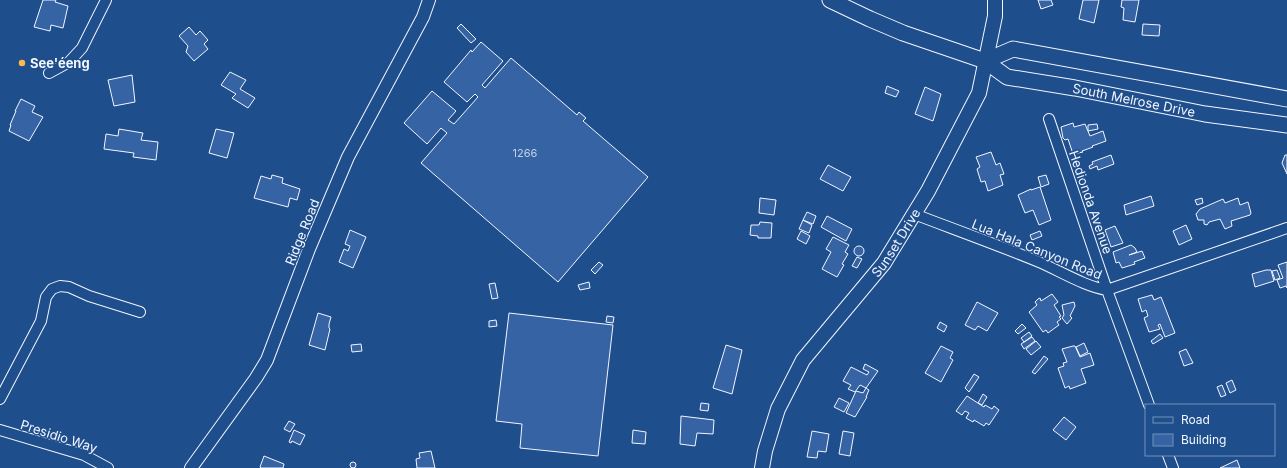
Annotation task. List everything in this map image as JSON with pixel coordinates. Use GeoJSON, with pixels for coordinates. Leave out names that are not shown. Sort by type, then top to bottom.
{"type":"FeatureCollection","features":[{"type":"Feature","properties":{"kind":"main road","name":"South Melrose Drive"},"geometry":{"type":"LineString","coordinates":[[830,0],[903,33],[985,61],[1007,77],[1075,88],[1205,114],[1287,125]]}},
{"type":"Feature","properties":{"kind":"main road","name":"Sunset Drive"},"geometry":{"type":"LineString","coordinates":[[762,468],[765,451],[778,409],[803,360],[884,263],[914,214],[979,93],[995,16],[995,0]]}},
{"type":"Feature","properties":{"kind":"main road"},"geometry":{"type":"LineString","coordinates":[[985,61],[1012,49],[1287,99]]}},
{"type":"Feature","properties":{"kind":"street"},"geometry":{"type":"LineString","coordinates":[[49,73],[69,62],[82,48],[106,0]]}},
{"type":"Feature","properties":{"kind":"street","name":"Ridge Road"},"geometry":{"type":"LineString","coordinates":[[191,468],[256,378],[267,360],[348,157],[423,17],[429,0]]}},
{"type":"Feature","properties":{"kind":"street","name":"Hedionda Avenue"},"geometry":{"type":"LineString","coordinates":[[1049,119],[1106,290],[1149,404]]}},
{"type":"Feature","properties":{"kind":"street","name":"Lua Hala Canyon Road"},"geometry":{"type":"LineString","coordinates":[[914,214],[1007,248],[1067,274],[1094,288],[1106,290],[1287,228]]}},
{"type":"Feature","properties":{"kind":"street"},"geometry":{"type":"LineString","coordinates":[[0,399],[41,321],[46,297],[52,289],[60,286],[69,287],[89,296],[140,312]]}},
{"type":"Feature","properties":{"kind":"street","name":"Presidio Way"},"geometry":{"type":"LineString","coordinates":[[0,430],[84,456],[108,468]]}},
{"type":"Feature","properties":{"kind":"street"},"geometry":{"type":"LineString","coordinates":[[1168,456],[1173,468]]}},
{"type":"Feature","properties":{"kind":"building"},"geometry":{"type":"Polygon","coordinates":[[[43,0],[56,0],[55,2],[68,6],[63,28],[51,25],[50,31],[34,27],[43,0]]]}},
{"type":"Feature","properties":{"kind":"building"},"geometry":{"type":"Polygon","coordinates":[[[1038,0],[1051,0],[1053,5],[1041,9],[1038,0]]]}},
{"type":"Feature","properties":{"kind":"building"},"geometry":{"type":"Polygon","coordinates":[[[1083,0],[1099,0],[1094,23],[1079,19],[1083,0]]]}},
{"type":"Feature","properties":{"kind":"building"},"geometry":{"type":"Polygon","coordinates":[[[1122,0],[1139,0],[1135,22],[1123,20],[1124,8],[1121,7],[1122,0]]]}},
{"type":"Feature","properties":{"kind":"building"},"geometry":{"type":"Polygon","coordinates":[[[461,24],[476,39],[471,43],[457,28],[461,24]]]}},
{"type":"Feature","properties":{"kind":"building"},"geometry":{"type":"Polygon","coordinates":[[[1143,24],[1160,25],[1159,36],[1142,35],[1143,24]]]}},
{"type":"Feature","properties":{"kind":"building"},"geometry":{"type":"Polygon","coordinates":[[[189,27],[196,35],[200,31],[208,40],[204,44],[208,49],[194,61],[186,52],[188,46],[179,36],[189,27]]]}},
{"type":"Feature","properties":{"kind":"building"},"geometry":{"type":"Polygon","coordinates":[[[481,42],[503,61],[482,85],[485,88],[511,58],[577,115],[579,112],[586,118],[583,121],[648,177],[558,282],[421,163],[447,133],[441,128],[427,144],[404,123],[432,91],[456,111],[448,120],[454,124],[478,97],[475,94],[467,102],[444,82],[471,50],[472,52],[481,42]]]}},
{"type":"Feature","properties":{"kind":"building"},"geometry":{"type":"Polygon","coordinates":[[[230,72],[246,80],[240,89],[255,98],[248,108],[232,98],[236,94],[221,85],[230,72]]]}},
{"type":"Feature","properties":{"kind":"building"},"geometry":{"type":"Polygon","coordinates":[[[132,75],[135,102],[114,106],[108,80],[132,75]]]}},
{"type":"Feature","properties":{"kind":"building"},"geometry":{"type":"Polygon","coordinates":[[[887,86],[899,91],[896,97],[885,93],[887,86]]]}},
{"type":"Feature","properties":{"kind":"building"},"geometry":{"type":"Polygon","coordinates":[[[925,87],[941,94],[933,121],[915,114],[925,87]]]}},
{"type":"Feature","properties":{"kind":"building"},"geometry":{"type":"Polygon","coordinates":[[[21,99],[35,106],[32,112],[43,117],[29,141],[9,131],[15,111],[21,99]]]}},
{"type":"Feature","properties":{"kind":"building"},"geometry":{"type":"Polygon","coordinates":[[[1073,123],[1074,127],[1085,124],[1090,136],[1103,131],[1106,141],[1092,146],[1093,147],[1082,151],[1083,152],[1073,154],[1068,139],[1065,140],[1063,138],[1061,127],[1073,123]]]}},
{"type":"Feature","properties":{"kind":"building"},"geometry":{"type":"Polygon","coordinates":[[[1097,124],[1098,129],[1088,131],[1088,125],[1097,124]]]}},
{"type":"Feature","properties":{"kind":"building"},"geometry":{"type":"Polygon","coordinates":[[[119,129],[143,133],[141,140],[158,142],[156,160],[133,157],[134,153],[104,149],[106,134],[118,136],[119,129]]]}},
{"type":"Feature","properties":{"kind":"building"},"geometry":{"type":"Polygon","coordinates":[[[216,129],[234,133],[227,158],[209,153],[216,129]]]}},
{"type":"Feature","properties":{"kind":"building"},"geometry":{"type":"Polygon","coordinates":[[[991,152],[996,165],[1000,163],[1004,174],[1000,175],[1003,185],[988,191],[985,181],[981,182],[977,169],[980,167],[976,157],[991,152]]]}},
{"type":"Feature","properties":{"kind":"building"},"geometry":{"type":"Polygon","coordinates":[[[1111,155],[1114,164],[1098,170],[1097,166],[1090,169],[1089,166],[1093,164],[1092,162],[1111,155]]]}},
{"type":"Feature","properties":{"kind":"building"},"geometry":{"type":"Polygon","coordinates":[[[1285,155],[1287,155],[1287,174],[1282,163],[1285,155]]]}},
{"type":"Feature","properties":{"kind":"building"},"geometry":{"type":"Polygon","coordinates":[[[828,165],[851,177],[843,191],[820,179],[828,165]]]}},
{"type":"Feature","properties":{"kind":"building"},"geometry":{"type":"Polygon","coordinates":[[[272,175],[283,178],[282,183],[300,189],[297,200],[290,198],[288,207],[254,198],[261,176],[271,179],[272,175]]]}},
{"type":"Feature","properties":{"kind":"building"},"geometry":{"type":"Polygon","coordinates":[[[1046,175],[1049,184],[1041,187],[1038,177],[1046,175]]]}},
{"type":"Feature","properties":{"kind":"building"},"geometry":{"type":"Polygon","coordinates":[[[1040,187],[1051,220],[1039,225],[1033,210],[1025,213],[1018,195],[1040,187]]]}},
{"type":"Feature","properties":{"kind":"building"},"geometry":{"type":"Polygon","coordinates":[[[1151,196],[1154,206],[1126,215],[1124,205],[1151,196]]]}},
{"type":"Feature","properties":{"kind":"building"},"geometry":{"type":"Polygon","coordinates":[[[760,198],[776,200],[774,215],[759,213],[760,198]]]}},
{"type":"Feature","properties":{"kind":"building"},"geometry":{"type":"Polygon","coordinates":[[[1202,198],[1203,203],[1197,205],[1195,200],[1202,198]]]}},
{"type":"Feature","properties":{"kind":"building"},"geometry":{"type":"Polygon","coordinates":[[[1238,198],[1240,205],[1248,202],[1251,213],[1250,215],[1231,221],[1232,226],[1225,229],[1220,219],[1209,222],[1207,225],[1204,224],[1204,220],[1198,220],[1196,214],[1200,209],[1223,199],[1225,203],[1238,198]]]}},
{"type":"Feature","properties":{"kind":"building"},"geometry":{"type":"Polygon","coordinates":[[[807,212],[816,216],[813,224],[803,220],[807,212]]]}},
{"type":"Feature","properties":{"kind":"building"},"geometry":{"type":"Polygon","coordinates":[[[827,216],[852,229],[846,241],[821,227],[827,216]]]}},
{"type":"Feature","properties":{"kind":"building"},"geometry":{"type":"Polygon","coordinates":[[[803,220],[812,225],[809,233],[799,229],[803,220]]]}},
{"type":"Feature","properties":{"kind":"building"},"geometry":{"type":"Polygon","coordinates":[[[760,222],[772,223],[771,238],[758,238],[758,236],[750,235],[751,225],[759,225],[760,222]]]}},
{"type":"Feature","properties":{"kind":"building"},"geometry":{"type":"Polygon","coordinates":[[[1186,225],[1192,239],[1179,245],[1173,231],[1186,225]]]}},
{"type":"Feature","properties":{"kind":"building"},"geometry":{"type":"Polygon","coordinates":[[[1115,226],[1123,243],[1111,247],[1105,230],[1115,226]]]}},
{"type":"Feature","properties":{"kind":"building"},"geometry":{"type":"Polygon","coordinates":[[[350,230],[366,237],[353,268],[339,262],[344,249],[348,251],[350,246],[345,244],[350,230]]]}},
{"type":"Feature","properties":{"kind":"building"},"geometry":{"type":"Polygon","coordinates":[[[801,231],[810,236],[806,244],[797,239],[801,231]]]}},
{"type":"Feature","properties":{"kind":"building"},"geometry":{"type":"Polygon","coordinates":[[[1040,231],[1042,236],[1032,240],[1030,235],[1040,231]]]}},
{"type":"Feature","properties":{"kind":"building"},"geometry":{"type":"Polygon","coordinates":[[[833,237],[849,245],[845,252],[848,254],[842,264],[844,265],[837,277],[822,269],[831,252],[826,249],[833,237]]]}},
{"type":"Feature","properties":{"kind":"building"},"geometry":{"type":"Polygon","coordinates":[[[1131,245],[1137,252],[1129,255],[1142,251],[1145,258],[1134,262],[1135,264],[1122,268],[1119,262],[1116,263],[1113,252],[1131,245]]]}},
{"type":"Feature","properties":{"kind":"building"},"geometry":{"type":"Polygon","coordinates":[[[857,246],[861,246],[863,247],[863,255],[857,256],[854,253],[854,249],[857,246]]]}},
{"type":"Feature","properties":{"kind":"building"},"geometry":{"type":"Polygon","coordinates":[[[857,257],[862,259],[857,268],[852,266],[857,257]]]}},
{"type":"Feature","properties":{"kind":"building"},"geometry":{"type":"Polygon","coordinates":[[[599,262],[603,265],[595,274],[591,270],[599,262]]]}},
{"type":"Feature","properties":{"kind":"building"},"geometry":{"type":"Polygon","coordinates":[[[1287,262],[1287,288],[1286,286],[1280,288],[1277,280],[1283,278],[1278,265],[1287,262]]]}},
{"type":"Feature","properties":{"kind":"building"},"geometry":{"type":"Polygon","coordinates":[[[1271,270],[1274,281],[1255,287],[1252,274],[1271,270]]]}},
{"type":"Feature","properties":{"kind":"building"},"geometry":{"type":"Polygon","coordinates":[[[1277,270],[1280,278],[1275,280],[1272,271],[1277,270]]]}},
{"type":"Feature","properties":{"kind":"building"},"geometry":{"type":"Polygon","coordinates":[[[589,282],[590,288],[580,290],[578,285],[589,282]]]}},
{"type":"Feature","properties":{"kind":"building"},"geometry":{"type":"Polygon","coordinates":[[[495,283],[498,298],[492,299],[489,284],[495,283]]]}},
{"type":"Feature","properties":{"kind":"building"},"geometry":{"type":"Polygon","coordinates":[[[1052,294],[1058,302],[1054,305],[1061,316],[1059,317],[1061,319],[1057,322],[1059,325],[1048,333],[1046,330],[1043,332],[1029,312],[1037,305],[1035,302],[1038,299],[1040,298],[1041,301],[1052,294]]]}},
{"type":"Feature","properties":{"kind":"building"},"geometry":{"type":"Polygon","coordinates":[[[1152,295],[1154,300],[1161,297],[1175,333],[1165,337],[1160,324],[1158,325],[1160,329],[1149,332],[1144,318],[1148,316],[1146,310],[1142,312],[1138,299],[1152,295]]]}},
{"type":"Feature","properties":{"kind":"building"},"geometry":{"type":"Polygon","coordinates":[[[977,302],[998,313],[987,331],[978,326],[975,330],[965,325],[977,302]]]}},
{"type":"Feature","properties":{"kind":"building"},"geometry":{"type":"Polygon","coordinates":[[[1074,302],[1075,306],[1070,316],[1072,318],[1067,324],[1062,318],[1064,315],[1062,305],[1074,302]]]}},
{"type":"Feature","properties":{"kind":"building"},"geometry":{"type":"Polygon","coordinates":[[[318,313],[331,317],[325,350],[309,345],[318,313]]]}},
{"type":"Feature","properties":{"kind":"building"},"geometry":{"type":"Polygon","coordinates":[[[509,313],[613,325],[598,456],[520,448],[522,424],[496,421],[509,313]]]}},
{"type":"Feature","properties":{"kind":"building"},"geometry":{"type":"Polygon","coordinates":[[[607,316],[614,317],[613,323],[606,322],[607,316]]]}},
{"type":"Feature","properties":{"kind":"building"},"geometry":{"type":"Polygon","coordinates":[[[496,320],[497,326],[489,327],[489,321],[496,320]]]}},
{"type":"Feature","properties":{"kind":"building"},"geometry":{"type":"Polygon","coordinates":[[[940,322],[947,326],[944,332],[937,328],[940,322]]]}},
{"type":"Feature","properties":{"kind":"building"},"geometry":{"type":"Polygon","coordinates":[[[1022,324],[1026,328],[1018,334],[1015,331],[1022,324]]]}},
{"type":"Feature","properties":{"kind":"building"},"geometry":{"type":"Polygon","coordinates":[[[1029,332],[1032,336],[1024,342],[1021,338],[1029,332]]]}},
{"type":"Feature","properties":{"kind":"building"},"geometry":{"type":"Polygon","coordinates":[[[1160,334],[1163,338],[1153,344],[1151,341],[1160,334]]]}},
{"type":"Feature","properties":{"kind":"building"},"geometry":{"type":"Polygon","coordinates":[[[1032,337],[1035,341],[1024,349],[1021,344],[1032,337]]]}},
{"type":"Feature","properties":{"kind":"building"},"geometry":{"type":"Polygon","coordinates":[[[1036,341],[1041,347],[1031,355],[1026,349],[1036,341]]]}},
{"type":"Feature","properties":{"kind":"building"},"geometry":{"type":"Polygon","coordinates":[[[1084,343],[1088,352],[1080,356],[1076,347],[1084,343]]]}},
{"type":"Feature","properties":{"kind":"building"},"geometry":{"type":"Polygon","coordinates":[[[361,344],[362,351],[352,352],[351,345],[361,344]]]}},
{"type":"Feature","properties":{"kind":"building"},"geometry":{"type":"Polygon","coordinates":[[[726,345],[742,350],[732,394],[713,388],[726,345]]]}},
{"type":"Feature","properties":{"kind":"building"},"geometry":{"type":"Polygon","coordinates":[[[941,346],[953,352],[950,358],[953,360],[941,382],[925,373],[941,346]]]}},
{"type":"Feature","properties":{"kind":"building"},"geometry":{"type":"Polygon","coordinates":[[[1075,346],[1080,357],[1090,353],[1094,365],[1081,369],[1086,383],[1070,389],[1069,386],[1065,388],[1058,368],[1064,366],[1063,363],[1067,362],[1062,349],[1075,346]]]}},
{"type":"Feature","properties":{"kind":"building"},"geometry":{"type":"Polygon","coordinates":[[[1186,349],[1193,363],[1184,366],[1179,352],[1186,349]]]}},
{"type":"Feature","properties":{"kind":"building"},"geometry":{"type":"Polygon","coordinates":[[[1044,356],[1048,359],[1035,374],[1032,372],[1044,356]]]}},
{"type":"Feature","properties":{"kind":"building"},"geometry":{"type":"Polygon","coordinates":[[[865,364],[878,371],[866,388],[860,385],[855,392],[848,389],[851,385],[843,381],[851,367],[867,375],[869,372],[863,369],[865,364]]]}},
{"type":"Feature","properties":{"kind":"building"},"geometry":{"type":"Polygon","coordinates":[[[974,374],[979,377],[969,392],[965,388],[974,374]]]}},
{"type":"Feature","properties":{"kind":"building"},"geometry":{"type":"Polygon","coordinates":[[[1232,380],[1236,390],[1230,393],[1226,383],[1232,380]]]}},
{"type":"Feature","properties":{"kind":"building"},"geometry":{"type":"Polygon","coordinates":[[[1222,385],[1226,395],[1221,397],[1217,387],[1222,385]]]}},
{"type":"Feature","properties":{"kind":"building"},"geometry":{"type":"Polygon","coordinates":[[[866,388],[869,390],[867,397],[855,417],[846,413],[856,391],[863,393],[866,388]]]}},
{"type":"Feature","properties":{"kind":"building"},"geometry":{"type":"Polygon","coordinates":[[[983,394],[987,397],[982,405],[978,403],[983,394]]]}},
{"type":"Feature","properties":{"kind":"building"},"geometry":{"type":"Polygon","coordinates":[[[967,396],[984,407],[985,405],[992,409],[994,406],[999,410],[989,425],[986,423],[984,426],[974,420],[973,422],[966,418],[969,413],[965,411],[962,415],[956,411],[967,396]]]}},
{"type":"Feature","properties":{"kind":"building"},"geometry":{"type":"Polygon","coordinates":[[[839,398],[849,403],[844,412],[834,407],[839,398]]]}},
{"type":"Feature","properties":{"kind":"building"},"geometry":{"type":"Polygon","coordinates":[[[701,403],[709,404],[708,411],[700,410],[701,403]]]}},
{"type":"Feature","properties":{"kind":"building"},"geometry":{"type":"Polygon","coordinates":[[[681,416],[714,420],[713,434],[697,433],[695,446],[680,444],[681,416]]]}},
{"type":"Feature","properties":{"kind":"building"},"geometry":{"type":"Polygon","coordinates":[[[1064,417],[1076,427],[1066,440],[1053,430],[1064,417]]]}},
{"type":"Feature","properties":{"kind":"building"},"geometry":{"type":"Polygon","coordinates":[[[289,421],[295,424],[290,432],[284,429],[289,421]]]}},
{"type":"Feature","properties":{"kind":"building"},"geometry":{"type":"Polygon","coordinates":[[[294,430],[305,435],[300,445],[292,441],[291,443],[289,442],[294,430]]]}},
{"type":"Feature","properties":{"kind":"building"},"geometry":{"type":"Polygon","coordinates":[[[633,430],[646,432],[645,444],[632,443],[633,430]]]}},
{"type":"Feature","properties":{"kind":"building"},"geometry":{"type":"Polygon","coordinates":[[[812,431],[829,434],[826,452],[818,451],[817,458],[807,457],[812,431]]]}},
{"type":"Feature","properties":{"kind":"building"},"geometry":{"type":"Polygon","coordinates":[[[843,431],[854,433],[850,456],[839,454],[843,431]]]}},
{"type":"Feature","properties":{"kind":"building"},"geometry":{"type":"Polygon","coordinates":[[[431,451],[435,468],[417,468],[416,459],[420,458],[419,453],[431,451]]]}},
{"type":"Feature","properties":{"kind":"building"},"geometry":{"type":"Polygon","coordinates":[[[264,456],[284,464],[283,468],[261,468],[260,467],[264,456]]]}},
{"type":"Feature","properties":{"kind":"building"},"geometry":{"type":"Polygon","coordinates":[[[1237,460],[1240,468],[1220,468],[1237,460]]]}},
{"type":"Feature","properties":{"kind":"building"},"geometry":{"type":"Polygon","coordinates":[[[353,462],[356,465],[353,468],[350,465],[353,462]]]}},
{"type":"Feature","properties":{"kind":"place","name":"See'éeng"},"geometry":{"type":"Point","coordinates":[22,63]}}]}
